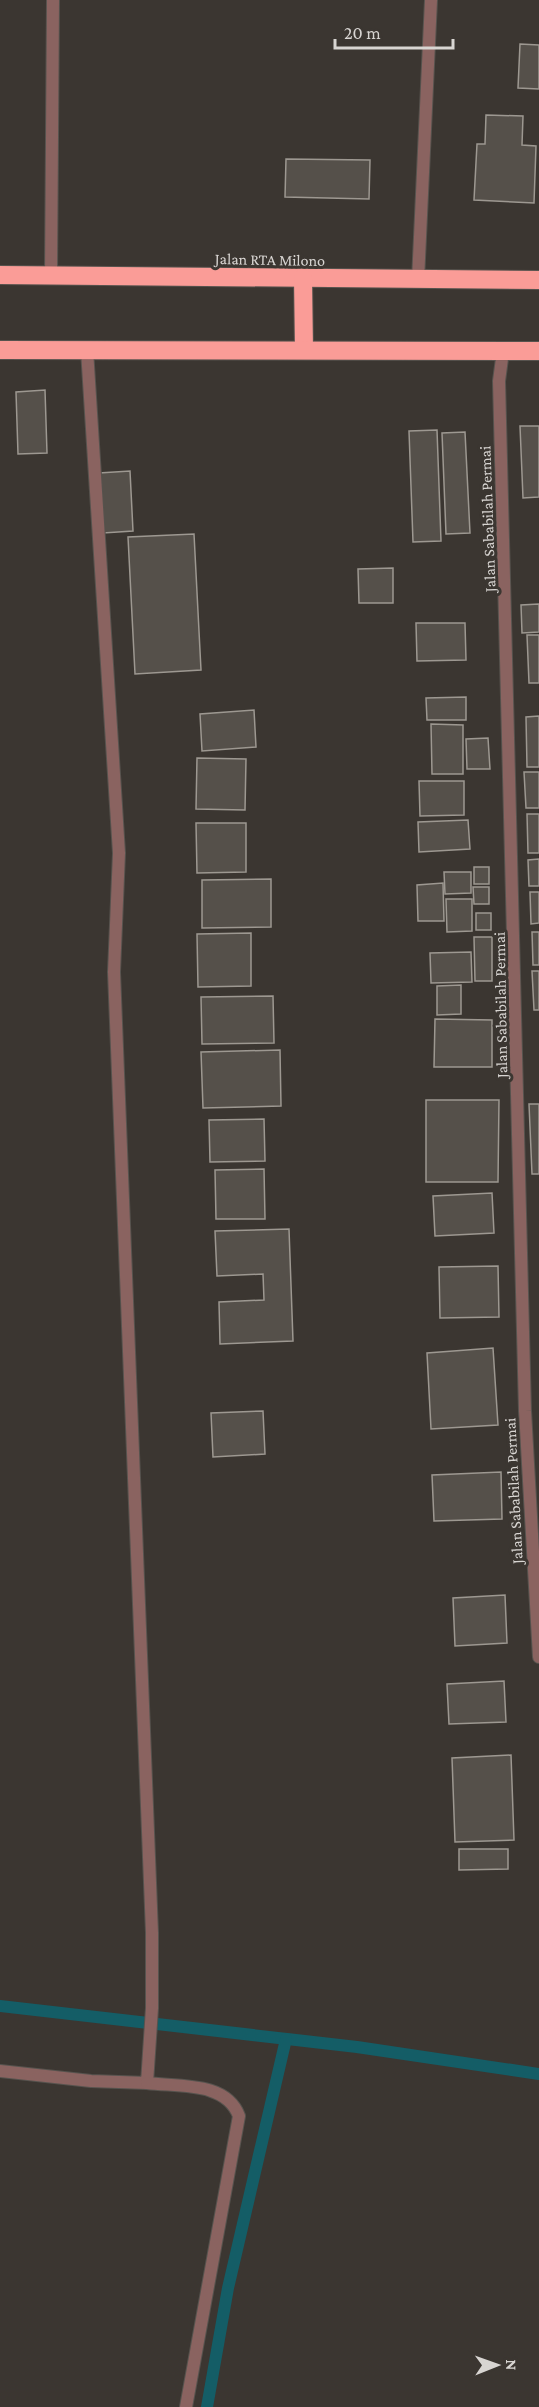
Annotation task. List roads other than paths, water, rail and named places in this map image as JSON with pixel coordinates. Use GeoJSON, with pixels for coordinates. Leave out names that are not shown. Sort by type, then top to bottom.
{"type":"FeatureCollection","features":[{"type":"Feature","properties":{"kind":"highway","name":"Jalan RTA Milono"},"geometry":{"type":"LineString","coordinates":[[0,275],[539,280]]}},
{"type":"Feature","properties":{"kind":"highway"},"geometry":{"type":"LineString","coordinates":[[303,278],[304,350]]}},
{"type":"Feature","properties":{"kind":"highway"},"geometry":{"type":"LineString","coordinates":[[0,350],[539,351]]}},
{"type":"Feature","properties":{"kind":"street"},"geometry":{"type":"LineString","coordinates":[[51,276],[53,0]]}},
{"type":"Feature","properties":{"kind":"street"},"geometry":{"type":"LineString","coordinates":[[418,280],[431,0]]}},
{"type":"Feature","properties":{"kind":"street"},"geometry":{"type":"LineString","coordinates":[[87,350],[119,853],[114,972],[152,1934],[152,2008],[147,2083]]}},
{"type":"Feature","properties":{"kind":"street","name":"Jalan Sababilah Permai"},"geometry":{"type":"LineString","coordinates":[[502,351],[499,381],[525,1411],[539,1657]]}},
{"type":"Feature","properties":{"kind":"street"},"geometry":{"type":"LineString","coordinates":[[0,2071],[91,2081],[147,2083],[213,2090],[225,2095],[234,2103],[239,2116],[186,2407]]}},
{"type":"Feature","properties":{"kind":"waterway"},"geometry":{"type":"LineString","coordinates":[[0,2006],[357,2047],[539,2074]]}},
{"type":"Feature","properties":{"kind":"waterway"},"geometry":{"type":"LineString","coordinates":[[207,2407],[228,2288],[286,2039]]}}]}
